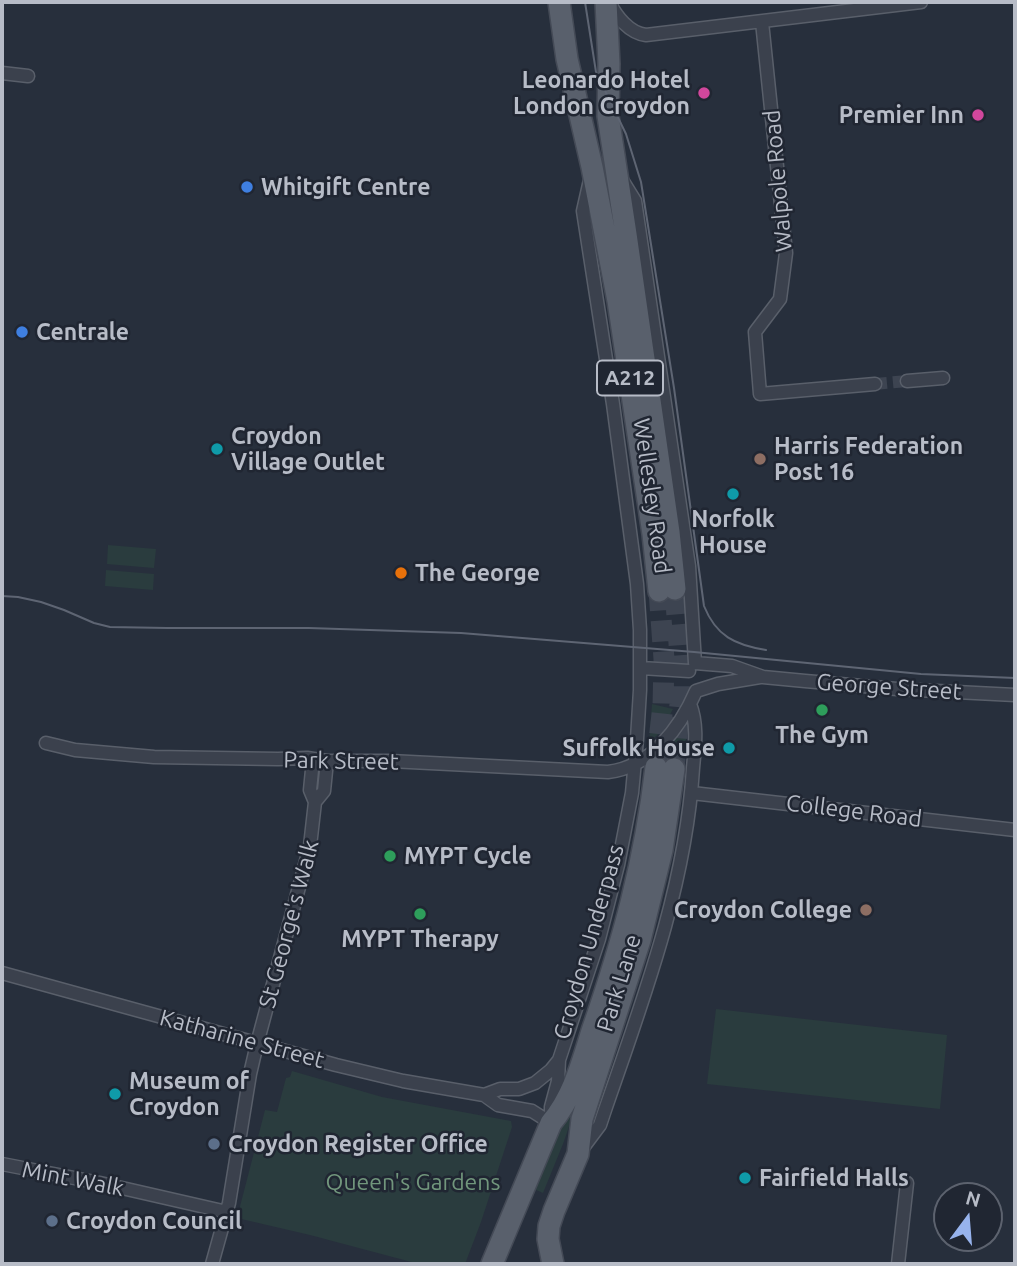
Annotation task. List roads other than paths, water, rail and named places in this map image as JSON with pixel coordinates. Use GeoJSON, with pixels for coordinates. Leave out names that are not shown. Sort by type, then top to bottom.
{"type":"FeatureCollection","features":[{"type":"Feature","properties":{"kind":"main road","name":"Wellesley Road"},"geometry":{"type":"LineString","coordinates":[[559,2],[567,59],[592,167]]}},
{"type":"Feature","properties":{"kind":"main road","name":"Wellesley Road"},"geometry":{"type":"LineString","coordinates":[[607,2],[608,116],[617,170]]}},
{"type":"Feature","properties":{"kind":"main road","name":"A212"},"geometry":{"type":"LineString","coordinates":[[592,167],[622,326],[653,534],[667,590],[669,532],[617,170]]}},
{"type":"Feature","properties":{"kind":"main road","name":"Croydon Underpass"},"geometry":{"type":"LineString","coordinates":[[551,1123],[573,1089],[621,943],[642,862],[655,767]]}},
{"type":"Feature","properties":{"kind":"main road","name":"Croydon Underpass"},"geometry":{"type":"LineString","coordinates":[[578,1154],[582,1119],[637,950],[662,850],[655,767]]}},
{"type":"Feature","properties":{"kind":"main road","name":"Park Lane"},"geometry":{"type":"LineString","coordinates":[[492,1264],[551,1123]]}},
{"type":"Feature","properties":{"kind":"main road","name":"Park Lane"},"geometry":{"type":"LineString","coordinates":[[553,1264],[548,1239],[550,1226],[578,1154]]}},
{"type":"Feature","properties":{"kind":"street"},"geometry":{"type":"LineString","coordinates":[[607,2],[625,24],[640,35],[922,2]]}},
{"type":"Feature","properties":{"kind":"street","name":"Walpole Road"},"geometry":{"type":"LineString","coordinates":[[762,22],[786,253],[780,299],[755,332],[760,394],[874,384]]}},
{"type":"Feature","properties":{"kind":"street"},"geometry":{"type":"LineString","coordinates":[[2,73],[28,76]]}},
{"type":"Feature","properties":{"kind":"street","name":"Wellesley Road"},"geometry":{"type":"LineString","coordinates":[[592,167],[583,211],[637,584],[640,668]]}},
{"type":"Feature","properties":{"kind":"street","name":"Wellesley Road"},"geometry":{"type":"LineString","coordinates":[[617,170],[635,201],[689,566],[692,667]]}},
{"type":"Feature","properties":{"kind":"street"},"geometry":{"type":"LineString","coordinates":[[907,381],[943,378]]}},
{"type":"Feature","properties":{"kind":"street","name":"George Street"},"geometry":{"type":"LineString","coordinates":[[640,668],[732,666],[763,677],[897,690],[1015,695]]}},
{"type":"Feature","properties":{"kind":"street"},"geometry":{"type":"LineString","coordinates":[[692,667],[695,691]]}},
{"type":"Feature","properties":{"kind":"street","name":"Park Lane"},"geometry":{"type":"LineString","coordinates":[[551,1123],[559,1060],[607,912],[624,838],[655,767],[640,668]]}},
{"type":"Feature","properties":{"kind":"street","name":"George Street"},"geometry":{"type":"LineString","coordinates":[[695,691],[718,684],[763,677]]}},
{"type":"Feature","properties":{"kind":"street","name":"Park Lane"},"geometry":{"type":"LineString","coordinates":[[655,767],[652,752],[669,737],[695,691]]}},
{"type":"Feature","properties":{"kind":"street","name":"Park Lane"},"geometry":{"type":"LineString","coordinates":[[578,1154],[600,1125],[660,943],[680,865],[692,793],[695,727],[690,704]]}},
{"type":"Feature","properties":{"kind":"street","name":"Park Street"},"geometry":{"type":"LineString","coordinates":[[46,743],[75,750],[153,757],[278,760],[307,758],[608,772],[655,767]]}},
{"type":"Feature","properties":{"kind":"street","name":"St George's Walk"},"geometry":{"type":"LineString","coordinates":[[212,1264],[227,1212],[257,1044],[314,827],[315,802],[310,790],[313,760]]}},
{"type":"Feature","properties":{"kind":"street","name":"St George's Walk"},"geometry":{"type":"LineString","coordinates":[[315,802],[324,791],[327,761]]}},
{"type":"Feature","properties":{"kind":"street","name":"College Road"},"geometry":{"type":"LineString","coordinates":[[692,793],[1015,830]]}},
{"type":"Feature","properties":{"kind":"street","name":"Katharine Street"},"geometry":{"type":"LineString","coordinates":[[2,973],[403,1082],[484,1095],[498,1105],[532,1111],[551,1123]]}},
{"type":"Feature","properties":{"kind":"street","name":"Katharine Street"},"geometry":{"type":"LineString","coordinates":[[484,1095],[500,1089],[514,1090],[535,1083],[559,1060]]}},
{"type":"Feature","properties":{"kind":"street","name":"Mint Walk"},"geometry":{"type":"LineString","coordinates":[[2,1164],[227,1212]]}},
{"type":"Feature","properties":{"kind":"street"},"geometry":{"type":"LineString","coordinates":[[898,1264],[907,1183]]}},
{"type":"Feature","properties":{"kind":"tunnel"},"geometry":{"type":"LineString","coordinates":[[875,384],[907,381]]}},
{"type":"Feature","properties":{"kind":"tunnel"},"geometry":{"type":"LineString","coordinates":[[674,769],[680,704],[675,589]]}},
{"type":"Feature","properties":{"kind":"tunnel"},"geometry":{"type":"LineString","coordinates":[[656,765],[663,706],[664,659],[659,591]]}},
{"type":"Feature","properties":{"kind":"tram line"},"geometry":{"type":"LineString","coordinates":[[585,2],[596,72],[626,134],[641,182],[674,388],[704,606],[714,625],[728,637],[736,642],[766,650]]}},
{"type":"Feature","properties":{"kind":"tram line"},"geometry":{"type":"LineString","coordinates":[[2,596],[41,602],[110,627],[309,628],[461,633],[921,674],[1015,678]]}},
{"type":"Feature","properties":{"kind":"place","name":"Leonardo Hotel London Croydon"},"geometry":{"type":"Point","coordinates":[704,93]}},
{"type":"Feature","properties":{"kind":"place","name":"Premier Inn"},"geometry":{"type":"Point","coordinates":[978,115]}},
{"type":"Feature","properties":{"kind":"place","name":"Whitgift Centre"},"geometry":{"type":"Point","coordinates":[247,187]}},
{"type":"Feature","properties":{"kind":"place","name":"Centrale"},"geometry":{"type":"Point","coordinates":[22,332]}},
{"type":"Feature","properties":{"kind":"place","name":"Croydon Village Outlet"},"geometry":{"type":"Point","coordinates":[217,449]}},
{"type":"Feature","properties":{"kind":"place","name":"Harris Federation Post 16"},"geometry":{"type":"Point","coordinates":[760,459]}},
{"type":"Feature","properties":{"kind":"place","name":"Norfolk House"},"geometry":{"type":"Point","coordinates":[733,494]}},
{"type":"Feature","properties":{"kind":"place","name":"The George"},"geometry":{"type":"Point","coordinates":[401,573]}},
{"type":"Feature","properties":{"kind":"place","name":"The Gym"},"geometry":{"type":"Point","coordinates":[822,710]}},
{"type":"Feature","properties":{"kind":"place","name":"Suffolk House"},"geometry":{"type":"Point","coordinates":[729,748]}},
{"type":"Feature","properties":{"kind":"place","name":"MYPT Cycle"},"geometry":{"type":"Point","coordinates":[390,856]}},
{"type":"Feature","properties":{"kind":"place","name":"Croydon College"},"geometry":{"type":"Point","coordinates":[866,910]}},
{"type":"Feature","properties":{"kind":"place","name":"MYPT Therapy"},"geometry":{"type":"Point","coordinates":[420,914]}},
{"type":"Feature","properties":{"kind":"place","name":"Museum of Croydon"},"geometry":{"type":"Point","coordinates":[115,1094]}},
{"type":"Feature","properties":{"kind":"place","name":"Croydon Register Office"},"geometry":{"type":"Point","coordinates":[214,1144]}},
{"type":"Feature","properties":{"kind":"place","name":"Fairfield Halls"},"geometry":{"type":"Point","coordinates":[745,1178]}},
{"type":"Feature","properties":{"kind":"place","name":"Croydon Council"},"geometry":{"type":"Point","coordinates":[52,1221]}},
{"type":"Feature","properties":{"kind":"park label","name":"Queen's Gardens"},"geometry":{"type":"Point","coordinates":[413,1182]}}]}
